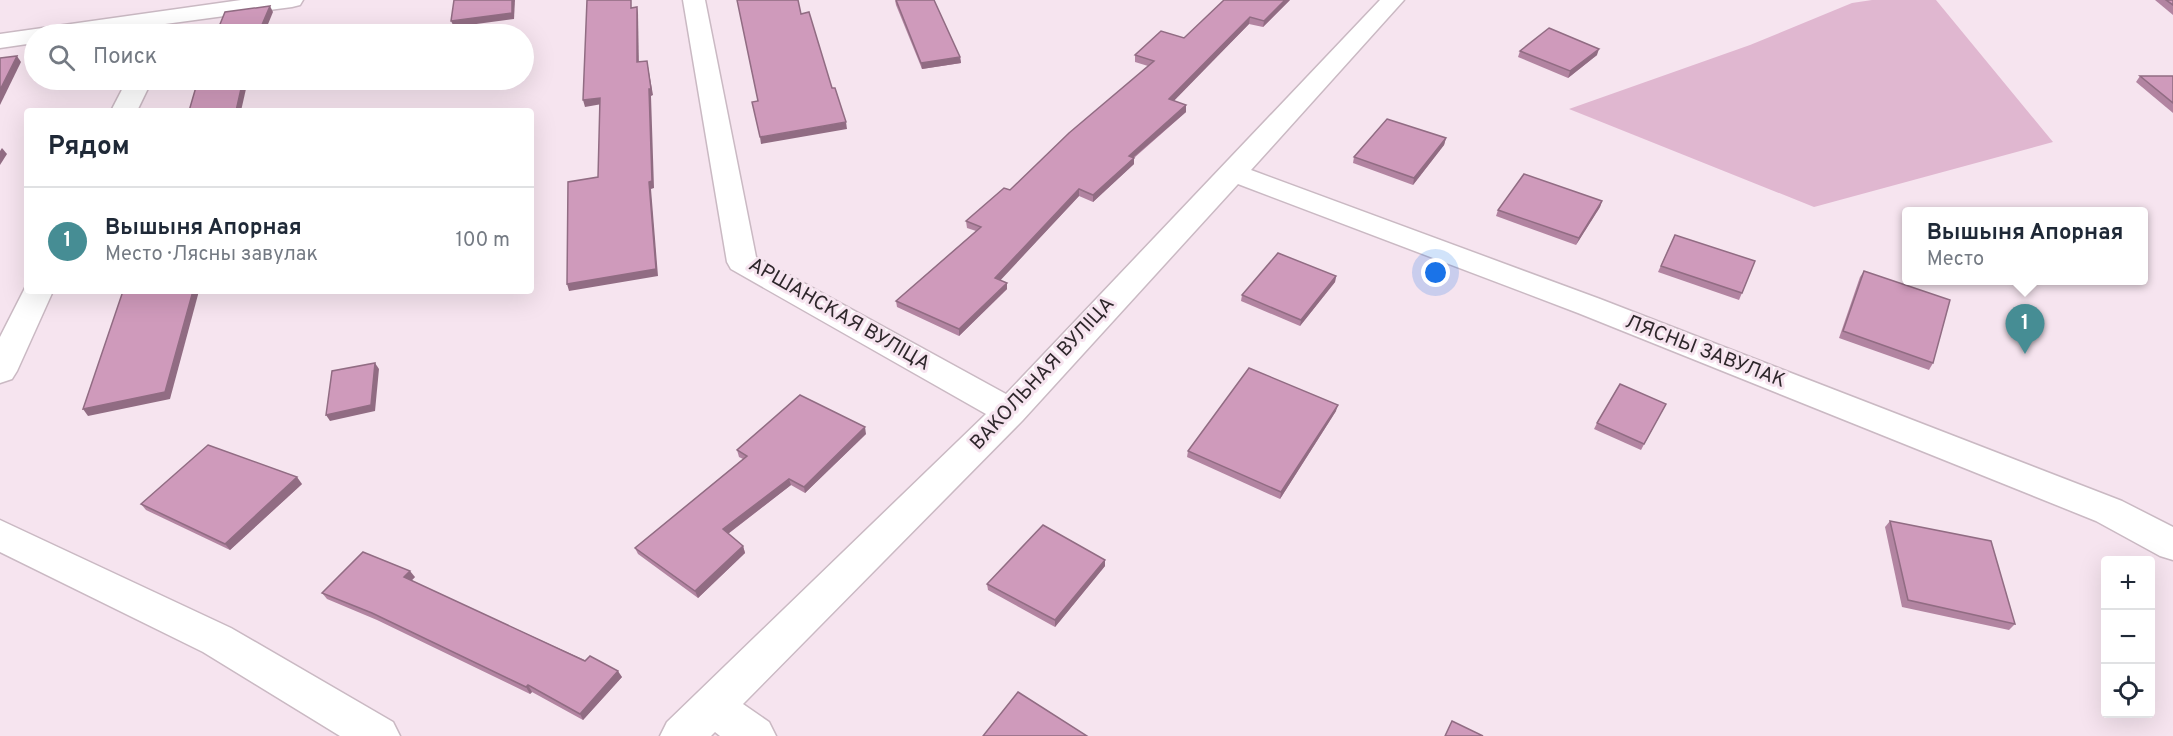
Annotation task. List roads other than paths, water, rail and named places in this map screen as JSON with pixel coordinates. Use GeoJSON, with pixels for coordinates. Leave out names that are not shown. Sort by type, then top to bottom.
{"type":"FeatureCollection","features":[{"type":"Feature","properties":{"kind":"street"},"geometry":{"type":"LineString","coordinates":[[116,24],[292,0]]}},
{"type":"Feature","properties":{"kind":"street","name":"АРШАНСКАЯ ВУЛІЦА"},"geometry":{"type":"LineString","coordinates":[[694,0],[742,262],[1010,412]]}},
{"type":"Feature","properties":{"kind":"street","name":"ВАКОЛЬНАЯ ВУЛІЦА"},"geometry":{"type":"LineString","coordinates":[[682,736],[1010,412],[1393,0]]}},
{"type":"Feature","properties":{"kind":"street"},"geometry":{"type":"LineString","coordinates":[[0,40],[24,37]]}},
{"type":"Feature","properties":{"kind":"street"},"geometry":{"type":"LineString","coordinates":[[125,108],[134,90]]}},
{"type":"Feature","properties":{"kind":"street","name":"ЛЯСНЫ ЗАВУЛАК"},"geometry":{"type":"LineString","coordinates":[[1231,172],[1588,306],[2087,503],[2173,545]]}},
{"type":"Feature","properties":{"kind":"street"},"geometry":{"type":"LineString","coordinates":[[0,371],[37,294]]}},
{"type":"Feature","properties":{"kind":"street"},"geometry":{"type":"LineString","coordinates":[[0,535],[217,640],[378,736]]}},
{"type":"Feature","properties":{"kind":"street"},"geometry":{"type":"LineString","coordinates":[[712,706],[754,736]]}},
{"type":"Feature","properties":{"kind":"place","name":"Вышыня Апорная"},"geometry":{"type":"Point","coordinates":[2025,354]}}]}
